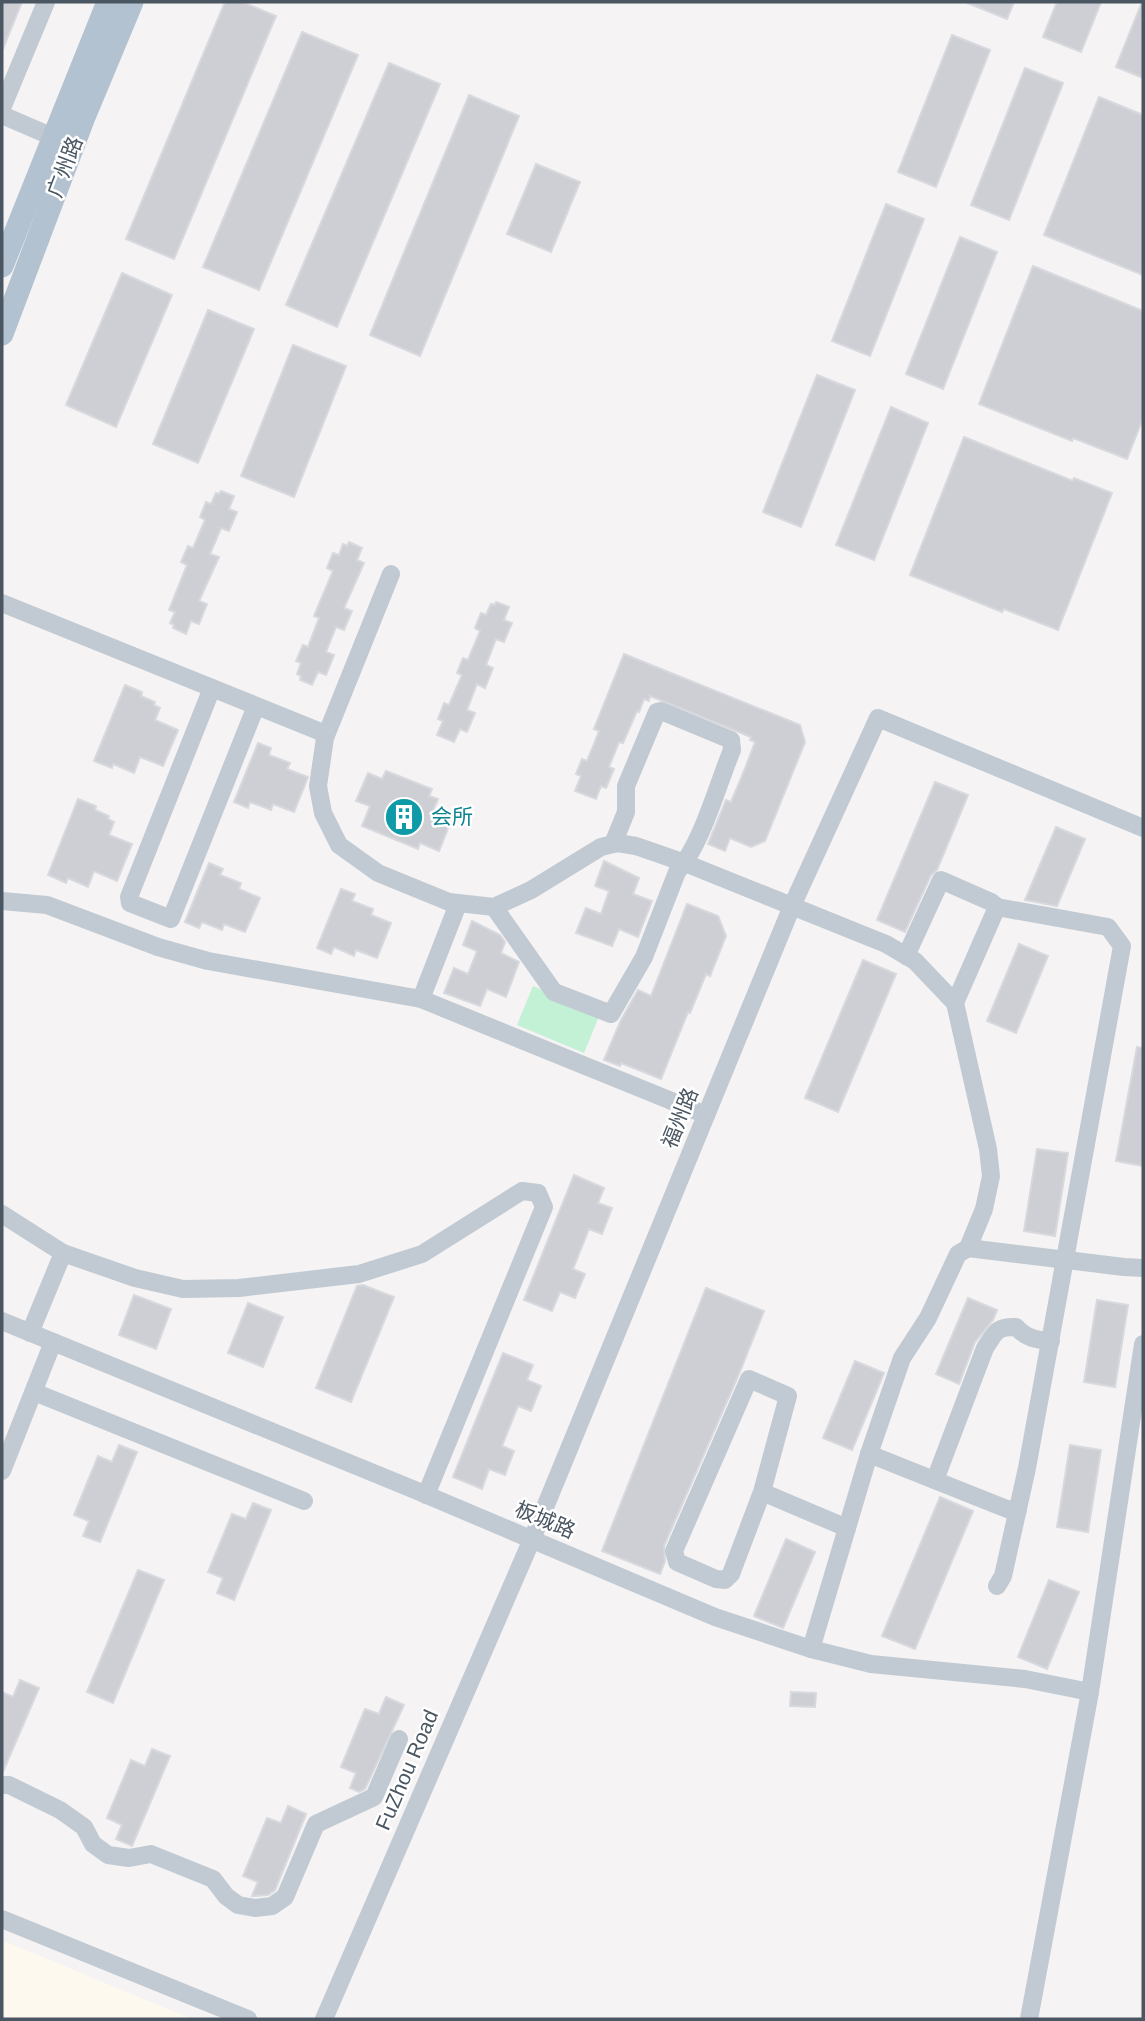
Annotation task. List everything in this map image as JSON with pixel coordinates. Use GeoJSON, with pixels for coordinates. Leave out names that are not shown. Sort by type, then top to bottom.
{"type":"FeatureCollection","features":[{"type":"Feature","properties":{"kind":"main road","name":"广州路"},"geometry":{"type":"LineString","coordinates":[[2,266],[108,2]]}},
{"type":"Feature","properties":{"kind":"main road","name":"广州路"},"geometry":{"type":"LineString","coordinates":[[2,334],[84,117],[132,2]]}},
{"type":"Feature","properties":{"kind":"street"},"geometry":{"type":"LineString","coordinates":[[2,108],[46,2]]}},
{"type":"Feature","properties":{"kind":"street"},"geometry":{"type":"LineString","coordinates":[[2,115],[53,137]]}},
{"type":"Feature","properties":{"kind":"street"},"geometry":{"type":"LineString","coordinates":[[391,574],[326,734],[318,786],[323,813],[339,845],[378,873],[458,904],[494,906],[531,890],[601,847],[613,844],[636,846],[886,944],[915,961],[956,1003],[988,1149],[990,1176],[984,1209],[968,1248],[958,1254],[928,1318],[902,1358],[869,1454],[811,1649]]}},
{"type":"Feature","properties":{"kind":"street"},"geometry":{"type":"LineString","coordinates":[[2,603],[326,734]]}},
{"type":"Feature","properties":{"kind":"street"},"geometry":{"type":"LineString","coordinates":[[171,919],[130,903],[129,897],[212,688]]}},
{"type":"Feature","properties":{"kind":"street"},"geometry":{"type":"LineString","coordinates":[[158,947],[256,706]]}},
{"type":"Feature","properties":{"kind":"street"},"geometry":{"type":"LineString","coordinates":[[494,906],[554,992],[611,1014],[643,957],[677,872],[685,863],[732,750],[732,740],[662,711],[657,712],[626,786],[626,813],[613,844]]}},
{"type":"Feature","properties":{"kind":"street","name":"福州路"},"geometry":{"type":"LineString","coordinates":[[532,1539],[792,906],[878,718],[1143,828]]}},
{"type":"Feature","properties":{"kind":"street"},"geometry":{"type":"LineString","coordinates":[[906,956],[941,880],[991,902],[996,907],[1108,927],[1122,946],[1018,1510],[1003,1576],[997,1586]]}},
{"type":"Feature","properties":{"kind":"street"},"geometry":{"type":"LineString","coordinates":[[2,901],[47,905],[158,947],[208,961],[421,999],[706,1115]]}},
{"type":"Feature","properties":{"kind":"street"},"geometry":{"type":"LineString","coordinates":[[421,999],[458,904]]}},
{"type":"Feature","properties":{"kind":"street"},"geometry":{"type":"LineString","coordinates":[[956,1003],[996,907]]}},
{"type":"Feature","properties":{"kind":"street"},"geometry":{"type":"LineString","coordinates":[[2,1214],[63,1253],[135,1278],[183,1289],[239,1289],[359,1274],[422,1254],[522,1191],[538,1193],[544,1207],[426,1495]]}},
{"type":"Feature","properties":{"kind":"street"},"geometry":{"type":"LineString","coordinates":[[968,1248],[1143,1268]]}},
{"type":"Feature","properties":{"kind":"street"},"geometry":{"type":"LineString","coordinates":[[30,1333],[63,1253]]}},
{"type":"Feature","properties":{"kind":"street","name":"板城路"},"geometry":{"type":"LineString","coordinates":[[2,1321],[715,1617],[811,1649],[871,1664],[1025,1679],[1090,1692]]}},
{"type":"Feature","properties":{"kind":"street"},"geometry":{"type":"LineString","coordinates":[[935,1480],[985,1348],[996,1332],[1004,1327],[1016,1328],[1033,1339],[1051,1341]]}},
{"type":"Feature","properties":{"kind":"street"},"geometry":{"type":"LineString","coordinates":[[2,1471],[53,1342]]}},
{"type":"Feature","properties":{"kind":"street"},"geometry":{"type":"LineString","coordinates":[[1030,2019],[1090,1692],[1143,1344]]}},
{"type":"Feature","properties":{"kind":"street"},"geometry":{"type":"LineString","coordinates":[[750,1379],[788,1396],[762,1492],[732,1574],[725,1580],[716,1579],[677,1562],[674,1551],[750,1379]]}},
{"type":"Feature","properties":{"kind":"street"},"geometry":{"type":"LineString","coordinates":[[34,1392],[304,1501]]}},
{"type":"Feature","properties":{"kind":"street"},"geometry":{"type":"LineString","coordinates":[[869,1454],[1018,1510]]}},
{"type":"Feature","properties":{"kind":"street"},"geometry":{"type":"LineString","coordinates":[[762,1492],[847,1528]]}},
{"type":"Feature","properties":{"kind":"street","name":"FuZhou Road"},"geometry":{"type":"LineString","coordinates":[[324,2019],[532,1539]]}},
{"type":"Feature","properties":{"kind":"street"},"geometry":{"type":"LineString","coordinates":[[2,1785],[9,1785],[60,1810],[84,1827],[93,1844],[108,1855],[129,1858],[151,1854],[213,1880],[226,1896],[238,1905],[256,1908],[272,1906],[285,1897],[316,1824],[374,1797],[399,1739]]}},
{"type":"Feature","properties":{"kind":"street"},"geometry":{"type":"LineString","coordinates":[[2,1919],[248,2019]]}},
{"type":"Feature","properties":{"kind":"shaded area"},"geometry":{"type":"Polygon","coordinates":[[[2,1940],[192,2019],[2,2019],[2,1940]]]}},
{"type":"Feature","properties":{"kind":"green space"},"geometry":{"type":"Polygon","coordinates":[[[533,986],[600,1014],[584,1053],[517,1025],[533,986]]]}},
{"type":"Feature","properties":{"kind":"building"},"geometry":{"type":"Polygon","coordinates":[[[2,2],[22,2],[2,51],[2,2]]]}},
{"type":"Feature","properties":{"kind":"building"},"geometry":{"type":"Polygon","coordinates":[[[225,2],[242,2],[276,16],[174,259],[126,239],[225,2]]]}},
{"type":"Feature","properties":{"kind":"building"},"geometry":{"type":"Polygon","coordinates":[[[965,2],[1014,2],[1007,19],[965,2]]]}},
{"type":"Feature","properties":{"kind":"building"},"geometry":{"type":"Polygon","coordinates":[[[1057,2],[1101,2],[1081,52],[1043,37],[1057,2]]]}},
{"type":"Feature","properties":{"kind":"building"},"geometry":{"type":"Polygon","coordinates":[[[1143,2],[1143,78],[1116,67],[1143,2]]]}},
{"type":"Feature","properties":{"kind":"building"},"geometry":{"type":"Polygon","coordinates":[[[302,32],[358,55],[259,290],[203,267],[302,32]]]}},
{"type":"Feature","properties":{"kind":"building"},"geometry":{"type":"Polygon","coordinates":[[[952,35],[990,50],[936,187],[898,172],[952,35]]]}},
{"type":"Feature","properties":{"kind":"building"},"geometry":{"type":"Polygon","coordinates":[[[389,63],[440,84],[337,327],[286,305],[389,63]]]}},
{"type":"Feature","properties":{"kind":"building"},"geometry":{"type":"Polygon","coordinates":[[[1025,68],[1063,83],[1009,220],[971,205],[1025,68]]]}},
{"type":"Feature","properties":{"kind":"building"},"geometry":{"type":"Polygon","coordinates":[[[469,95],[519,116],[420,356],[370,335],[469,95]]]}},
{"type":"Feature","properties":{"kind":"building"},"geometry":{"type":"Polygon","coordinates":[[[1099,97],[1143,115],[1143,275],[1044,235],[1099,97]]]}},
{"type":"Feature","properties":{"kind":"building"},"geometry":{"type":"Polygon","coordinates":[[[536,164],[580,182],[551,252],[507,234],[536,164]]]}},
{"type":"Feature","properties":{"kind":"building"},"geometry":{"type":"Polygon","coordinates":[[[886,204],[924,219],[870,356],[832,341],[886,204]]]}},
{"type":"Feature","properties":{"kind":"building"},"geometry":{"type":"Polygon","coordinates":[[[960,237],[997,252],[943,389],[906,374],[960,237]]]}},
{"type":"Feature","properties":{"kind":"building"},"geometry":{"type":"Polygon","coordinates":[[[1033,266],[1143,311],[1143,418],[1127,459],[1073,438],[1072,441],[979,404],[1033,266]]]}},
{"type":"Feature","properties":{"kind":"building"},"geometry":{"type":"Polygon","coordinates":[[[122,273],[172,295],[116,427],[66,405],[122,273]]]}},
{"type":"Feature","properties":{"kind":"building"},"geometry":{"type":"Polygon","coordinates":[[[208,310],[254,329],[198,463],[153,444],[208,310]]]}},
{"type":"Feature","properties":{"kind":"building"},"geometry":{"type":"Polygon","coordinates":[[[293,345],[346,366],[294,497],[241,476],[293,345]]]}},
{"type":"Feature","properties":{"kind":"building"},"geometry":{"type":"Polygon","coordinates":[[[817,375],[855,390],[801,527],[763,512],[817,375]]]}},
{"type":"Feature","properties":{"kind":"building"},"geometry":{"type":"Polygon","coordinates":[[[891,407],[928,423],[874,560],[836,545],[891,407]]]}},
{"type":"Feature","properties":{"kind":"building"},"geometry":{"type":"Polygon","coordinates":[[[964,437],[1073,481],[1074,478],[1112,493],[1058,630],[1004,609],[1002,612],[910,575],[964,437]]]}},
{"type":"Feature","properties":{"kind":"building"},"geometry":{"type":"Polygon","coordinates":[[[221,491],[234,496],[229,509],[237,512],[229,531],[221,528],[210,554],[219,557],[199,601],[207,604],[199,624],[191,621],[186,634],[173,628],[174,625],[170,623],[175,612],[169,610],[187,565],[181,562],[188,546],[193,548],[205,520],[200,517],[206,502],[211,504],[216,493],[221,491]]]}},
{"type":"Feature","properties":{"kind":"building"},"geometry":{"type":"Polygon","coordinates":[[[349,542],[362,548],[357,560],[364,563],[344,608],[352,611],[344,630],[336,627],[326,652],[334,655],[326,675],[318,672],[312,685],[300,680],[301,676],[297,674],[301,663],[296,661],[303,645],[308,647],[319,618],[314,616],[333,571],[327,568],[333,553],[339,555],[343,544],[347,546],[349,542]]]}},
{"type":"Feature","properties":{"kind":"building"},"geometry":{"type":"Polygon","coordinates":[[[496,602],[509,607],[504,620],[512,623],[504,642],[496,639],[486,665],[493,668],[485,688],[477,684],[467,710],[475,713],[467,732],[460,729],[454,742],[437,735],[443,721],[438,719],[444,703],[449,705],[462,675],[457,673],[463,658],[468,660],[480,631],[475,628],[481,613],[486,615],[491,604],[495,605],[496,602]]]}},
{"type":"Feature","properties":{"kind":"building"},"geometry":{"type":"Polygon","coordinates":[[[624,654],[800,725],[805,742],[765,841],[751,847],[730,838],[725,851],[708,844],[726,800],[731,802],[755,742],[750,740],[751,737],[650,696],[649,701],[644,699],[639,712],[637,711],[623,743],[619,742],[609,767],[614,769],[606,788],[601,786],[596,799],[575,791],[581,776],[576,774],[582,759],[587,761],[592,749],[599,731],[594,729],[624,654]]]}},
{"type":"Feature","properties":{"kind":"building"},"geometry":{"type":"Polygon","coordinates":[[[125,685],[142,692],[141,696],[155,702],[154,705],[160,708],[155,720],[178,730],[163,766],[140,757],[134,773],[113,764],[112,768],[94,761],[125,685]]]}},
{"type":"Feature","properties":{"kind":"building"},"geometry":{"type":"Polygon","coordinates":[[[258,743],[271,748],[269,755],[290,763],[287,769],[308,777],[294,812],[273,804],[271,810],[250,802],[248,808],[234,802],[258,743]]]}},
{"type":"Feature","properties":{"kind":"building","name":"会所"},"geometry":{"type":"Polygon","coordinates":[[[386,771],[432,789],[429,796],[438,799],[432,813],[451,821],[439,851],[420,843],[418,849],[362,826],[370,806],[356,801],[368,773],[382,779],[386,771]]]}},
{"type":"Feature","properties":{"kind":"building"},"geometry":{"type":"Polygon","coordinates":[[[935,782],[968,795],[937,870],[931,875],[905,932],[877,920],[935,782]]]}},
{"type":"Feature","properties":{"kind":"building"},"geometry":{"type":"Polygon","coordinates":[[[78,799],[96,806],[95,810],[109,816],[108,819],[114,822],[109,835],[132,844],[117,881],[94,871],[88,887],[68,878],[66,883],[48,875],[78,799]]]}},
{"type":"Feature","properties":{"kind":"building"},"geometry":{"type":"Polygon","coordinates":[[[1056,827],[1085,839],[1057,906],[1025,900],[1056,827]]]}},
{"type":"Feature","properties":{"kind":"building"},"geometry":{"type":"Polygon","coordinates":[[[604,861],[639,878],[633,894],[652,901],[638,937],[619,929],[612,946],[576,933],[586,908],[601,914],[609,891],[595,886],[604,861]]]}},
{"type":"Feature","properties":{"kind":"building"},"geometry":{"type":"Polygon","coordinates":[[[209,863],[223,869],[220,875],[241,883],[239,889],[260,898],[245,932],[224,924],[222,930],[202,922],[199,928],[185,922],[209,863]]]}},
{"type":"Feature","properties":{"kind":"building"},"geometry":{"type":"Polygon","coordinates":[[[341,889],[355,894],[352,901],[373,909],[371,915],[391,923],[377,958],[356,950],[354,956],[334,947],[331,954],[317,948],[341,889]]]}},
{"type":"Feature","properties":{"kind":"building"},"geometry":{"type":"Polygon","coordinates":[[[687,904],[718,916],[726,936],[710,976],[706,974],[690,1013],[688,1012],[661,1079],[621,1063],[620,1066],[604,1060],[621,1020],[638,990],[651,996],[687,904]]]}},
{"type":"Feature","properties":{"kind":"building"},"geometry":{"type":"Polygon","coordinates":[[[472,921],[500,935],[505,942],[501,953],[519,962],[506,997],[487,989],[480,1006],[444,993],[454,968],[468,974],[477,951],[463,945],[472,921]]]}},
{"type":"Feature","properties":{"kind":"building"},"geometry":{"type":"Polygon","coordinates":[[[1019,944],[1048,956],[1016,1033],[987,1021],[1019,944]]]}},
{"type":"Feature","properties":{"kind":"building"},"geometry":{"type":"Polygon","coordinates":[[[863,960],[896,974],[838,1112],[805,1098],[863,960]]]}},
{"type":"Feature","properties":{"kind":"building"},"geometry":{"type":"Polygon","coordinates":[[[1137,1047],[1143,1048],[1143,1166],[1116,1161],[1137,1047]]]}},
{"type":"Feature","properties":{"kind":"building"},"geometry":{"type":"Polygon","coordinates":[[[1037,1149],[1068,1153],[1055,1236],[1024,1231],[1037,1149]]]}},
{"type":"Feature","properties":{"kind":"building"},"geometry":{"type":"Polygon","coordinates":[[[574,1175],[604,1188],[598,1203],[612,1208],[602,1234],[589,1229],[573,1269],[585,1274],[575,1298],[560,1292],[552,1311],[524,1300],[574,1175]]]}},
{"type":"Feature","properties":{"kind":"building"},"geometry":{"type":"Polygon","coordinates":[[[363,1285],[394,1297],[351,1402],[316,1388],[357,1286],[363,1285]]]}},
{"type":"Feature","properties":{"kind":"building"},"geometry":{"type":"Polygon","coordinates":[[[706,1288],[764,1311],[664,1546],[665,1561],[660,1574],[602,1551],[706,1288]]]}},
{"type":"Feature","properties":{"kind":"building"},"geometry":{"type":"Polygon","coordinates":[[[134,1295],[171,1309],[156,1349],[119,1335],[134,1295]]]}},
{"type":"Feature","properties":{"kind":"building"},"geometry":{"type":"Polygon","coordinates":[[[968,1298],[997,1310],[993,1320],[975,1342],[959,1384],[936,1374],[968,1298]]]}},
{"type":"Feature","properties":{"kind":"building"},"geometry":{"type":"Polygon","coordinates":[[[1097,1300],[1128,1305],[1115,1387],[1084,1382],[1097,1300]]]}},
{"type":"Feature","properties":{"kind":"building"},"geometry":{"type":"Polygon","coordinates":[[[248,1303],[283,1317],[263,1367],[228,1353],[248,1303]]]}},
{"type":"Feature","properties":{"kind":"building"},"geometry":{"type":"Polygon","coordinates":[[[503,1353],[533,1365],[527,1380],[541,1386],[531,1411],[518,1406],[502,1446],[514,1451],[505,1475],[489,1469],[482,1489],[453,1477],[503,1353]]]}},
{"type":"Feature","properties":{"kind":"building"},"geometry":{"type":"Polygon","coordinates":[[[855,1361],[884,1373],[852,1450],[823,1438],[855,1361]]]}},
{"type":"Feature","properties":{"kind":"building"},"geometry":{"type":"Polygon","coordinates":[[[119,1445],[137,1452],[100,1542],[83,1536],[89,1521],[74,1515],[98,1456],[112,1462],[119,1445]]]}},
{"type":"Feature","properties":{"kind":"building"},"geometry":{"type":"Polygon","coordinates":[[[1070,1445],[1101,1450],[1088,1532],[1057,1527],[1070,1445]]]}},
{"type":"Feature","properties":{"kind":"building"},"geometry":{"type":"Polygon","coordinates":[[[940,1497],[973,1511],[915,1649],[882,1636],[940,1497]]]}},
{"type":"Feature","properties":{"kind":"building"},"geometry":{"type":"Polygon","coordinates":[[[253,1503],[271,1510],[234,1600],[217,1593],[223,1578],[208,1572],[232,1514],[246,1519],[253,1503]]]}},
{"type":"Feature","properties":{"kind":"building"},"geometry":{"type":"Polygon","coordinates":[[[786,1539],[815,1552],[783,1628],[754,1616],[786,1539]]]}},
{"type":"Feature","properties":{"kind":"building"},"geometry":{"type":"Polygon","coordinates":[[[138,1570],[164,1580],[113,1703],[87,1692],[138,1570]]]}},
{"type":"Feature","properties":{"kind":"building"},"geometry":{"type":"Polygon","coordinates":[[[1049,1580],[1079,1592],[1047,1669],[1018,1657],[1049,1580]]]}},
{"type":"Feature","properties":{"kind":"building"},"geometry":{"type":"Polygon","coordinates":[[[20,1680],[39,1688],[2,1774],[2,1692],[13,1697],[20,1680]]]}},
{"type":"Feature","properties":{"kind":"building"},"geometry":{"type":"Polygon","coordinates":[[[791,1692],[816,1693],[815,1707],[790,1706],[791,1692]]]}},
{"type":"Feature","properties":{"kind":"building"},"geometry":{"type":"Polygon","coordinates":[[[386,1697],[404,1705],[365,1789],[359,1792],[350,1788],[356,1773],[341,1767],[365,1709],[379,1714],[386,1697]]]}},
{"type":"Feature","properties":{"kind":"building"},"geometry":{"type":"Polygon","coordinates":[[[152,1749],[170,1756],[132,1846],[116,1839],[122,1825],[107,1818],[131,1760],[145,1766],[152,1749]]]}},
{"type":"Feature","properties":{"kind":"building"},"geometry":{"type":"Polygon","coordinates":[[[288,1806],[306,1814],[275,1890],[268,1895],[252,1896],[258,1882],[243,1876],[267,1818],[281,1823],[288,1806]]]}},
{"type":"Feature","properties":{"kind":"place","name":"会所"},"geometry":{"type":"Point","coordinates":[404,817]}}]}
